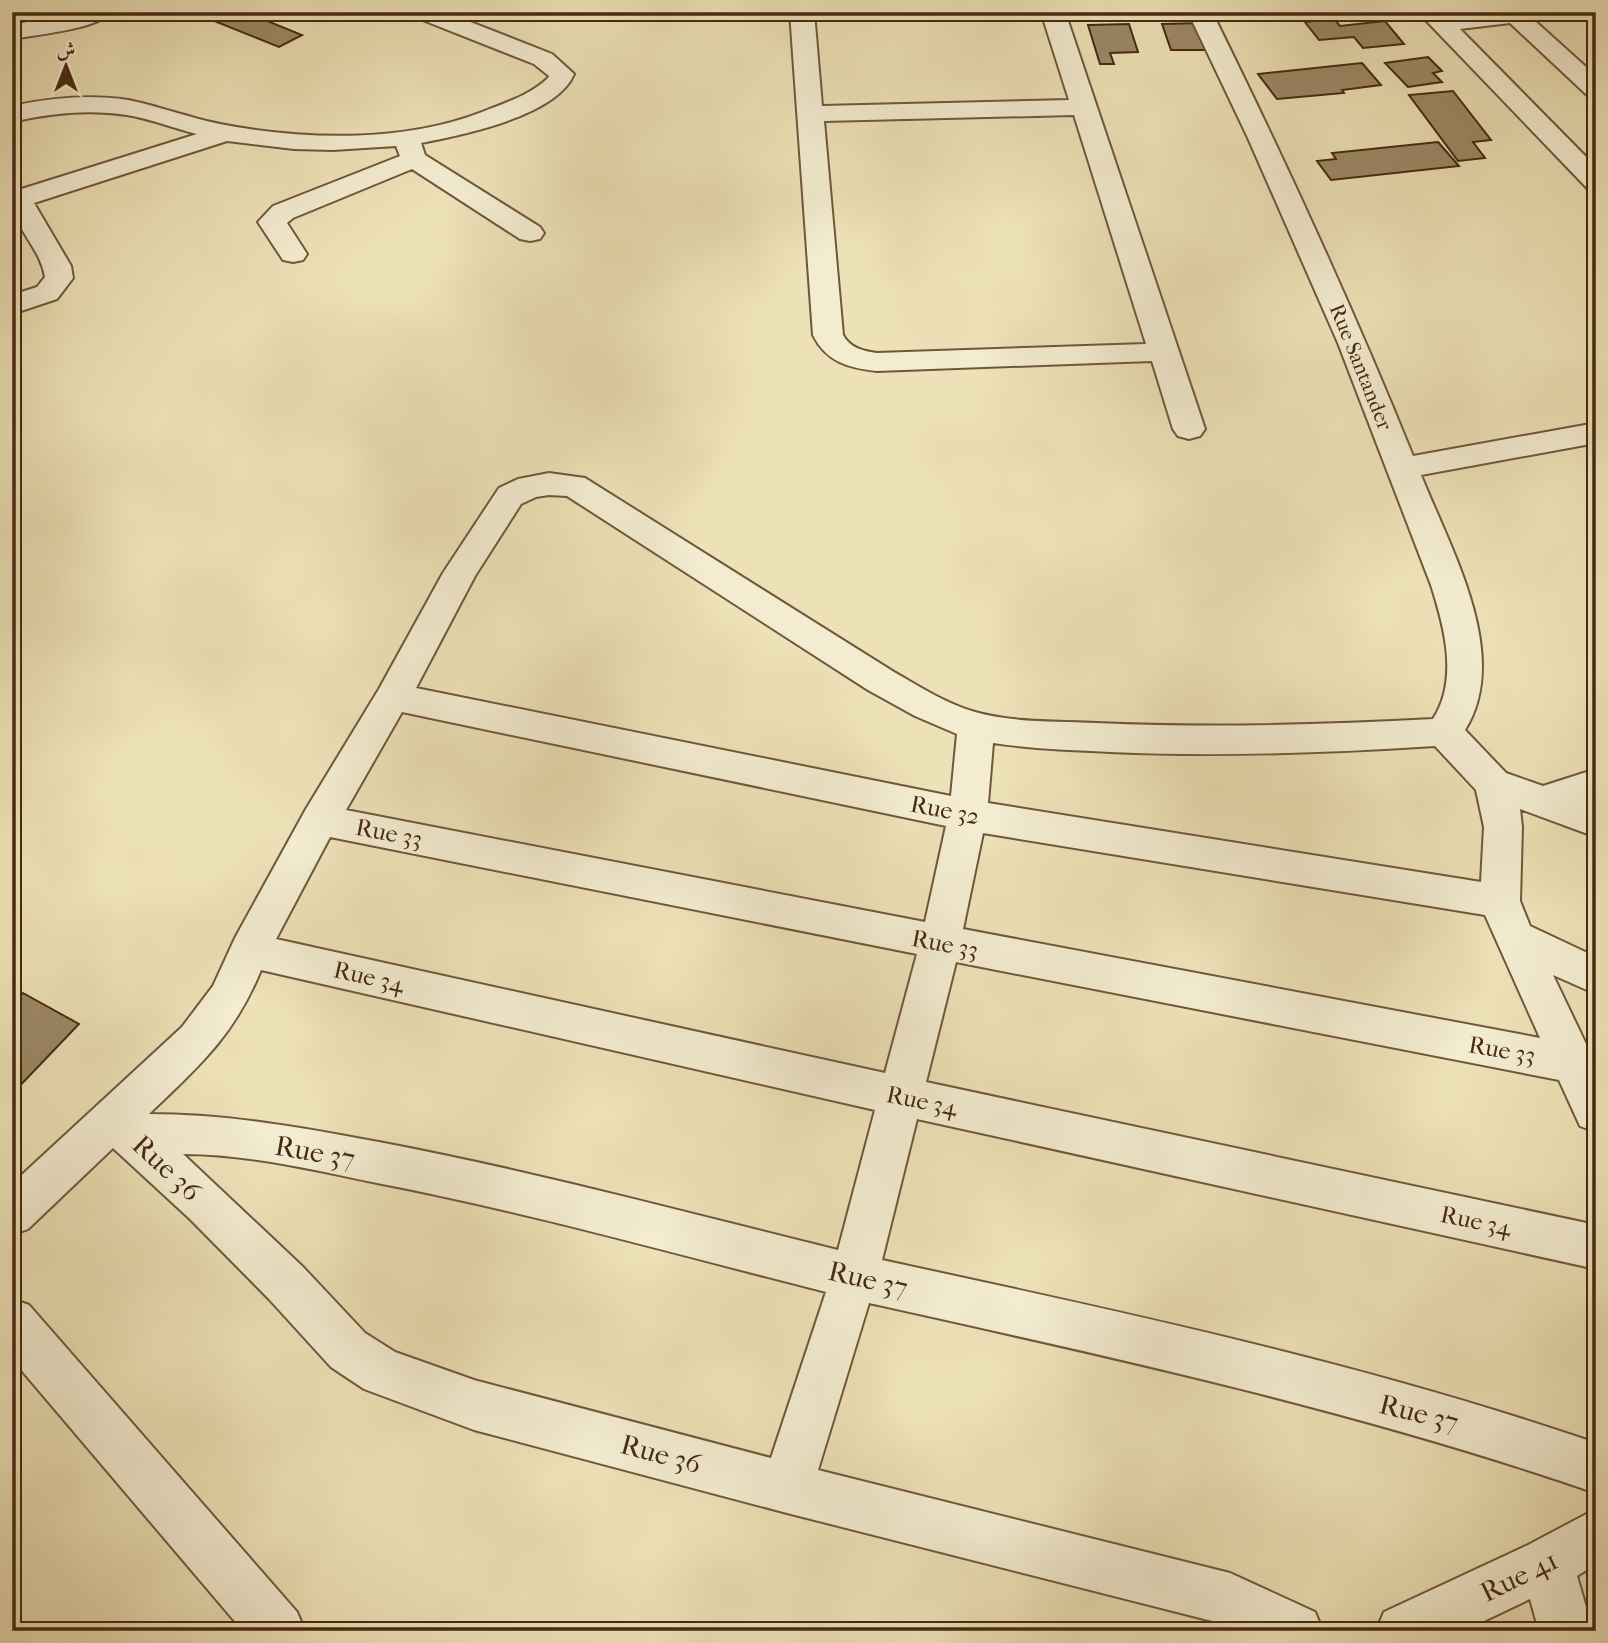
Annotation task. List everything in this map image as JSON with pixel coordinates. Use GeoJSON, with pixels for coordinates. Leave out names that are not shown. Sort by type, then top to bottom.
{"type":"FeatureCollection","features":[{"type":"Feature","properties":{"kind":"street"},"geometry":{"type":"LineString","coordinates":[[12,32],[73,22],[99,12]]}},
{"type":"Feature","properties":{"kind":"street"},"geometry":{"type":"LineString","coordinates":[[293,254],[272,222],[283,212],[410,148],[490,118],[537,96],[561,80],[562,74],[543,59],[423,12]]}},
{"type":"Feature","properties":{"kind":"street"},"geometry":{"type":"LineString","coordinates":[[802,12],[828,335],[831,344],[838,351],[862,360],[877,362],[1164,352]]}},
{"type":"Feature","properties":{"kind":"street"},"geometry":{"type":"LineString","coordinates":[[1053,12],[1189,429]]}},
{"type":"Feature","properties":{"kind":"street","name":"Rue Santander"},"geometry":{"type":"LineString","coordinates":[[1200,12],[1261,138],[1353,343],[1460,621],[1465,672],[1455,718],[1444,732]]}},
{"type":"Feature","properties":{"kind":"street"},"geometry":{"type":"LineString","coordinates":[[1436,18],[1516,16],[1546,12]]}},
{"type":"Feature","properties":{"kind":"street"},"geometry":{"type":"LineString","coordinates":[[1516,16],[1596,90]]}},
{"type":"Feature","properties":{"kind":"street"},"geometry":{"type":"LineString","coordinates":[[1436,18],[1596,182]]}},
{"type":"Feature","properties":{"kind":"street"},"geometry":{"type":"LineString","coordinates":[[12,114],[60,106],[111,106],[225,133],[410,148],[530,233]]}},
{"type":"Feature","properties":{"kind":"street"},"geometry":{"type":"LineString","coordinates":[[811,114],[1084,107]]}},
{"type":"Feature","properties":{"kind":"street"},"geometry":{"type":"LineString","coordinates":[[12,305],[47,293],[59,278],[57,266],[15,200],[225,133]]}},
{"type":"Feature","properties":{"kind":"street"},"geometry":{"type":"LineString","coordinates":[[1402,468],[1596,433]]}},
{"type":"Feature","properties":{"kind":"street"},"geometry":{"type":"LineString","coordinates":[[12,1214],[122,1127],[197,1040],[229,997],[249,950],[320,820],[494,517],[510,496],[529,487],[549,484],[574,486],[881,681],[912,699],[976,726],[1031,733],[1170,742],[1283,741],[1444,732],[1493,783],[1503,827],[1507,919],[1596,1112]]}},
{"type":"Feature","properties":{"kind":"street","name":"Rue 32"},"geometry":{"type":"LineString","coordinates":[[393,697],[968,815],[1507,919],[1596,977]]}},
{"type":"Feature","properties":{"kind":"street"},"geometry":{"type":"LineString","coordinates":[[787,1488],[854,1277],[940,943],[968,815],[976,726]]}},
{"type":"Feature","properties":{"kind":"street"},"geometry":{"type":"LineString","coordinates":[[1493,783],[1596,822]]}},
{"type":"Feature","properties":{"kind":"street"},"geometry":{"type":"LineString","coordinates":[[1543,800],[1596,784]]}},
{"type":"Feature","properties":{"kind":"street","name":"Rue 33"},"geometry":{"type":"LineString","coordinates":[[320,820],[611,875],[1242,1003],[1572,1063]]}},
{"type":"Feature","properties":{"kind":"street","name":"Rue 34"},"geometry":{"type":"LineString","coordinates":[[249,950],[899,1096],[1596,1247]]}},
{"type":"Feature","properties":{"kind":"street","name":"Rue 37"},"geometry":{"type":"LineString","coordinates":[[122,1127],[309,1149],[476,1181],[854,1277],[1129,1337],[1486,1430],[1596,1468]]}},
{"type":"Feature","properties":{"kind":"street","name":"Rue 36"},"geometry":{"type":"LineString","coordinates":[[122,1127],[277,1274],[348,1350],[381,1372],[474,1405],[787,1488],[1230,1599],[1296,1631]]}},
{"type":"Feature","properties":{"kind":"street"},"geometry":{"type":"LineString","coordinates":[[12,1322],[278,1631]]}},
{"type":"Feature","properties":{"kind":"street","name":"Rue 41"},"geometry":{"type":"LineString","coordinates":[[1403,1631],[1547,1564],[1596,1535]]}},
{"type":"Feature","properties":{"kind":"street"},"geometry":{"type":"LineString","coordinates":[[1547,1564],[1566,1631]]}},
{"type":"Feature","properties":{"kind":"building"},"geometry":{"type":"Polygon","coordinates":[[[192,12],[245,12],[302,35],[279,47],[192,12]]]}},
{"type":"Feature","properties":{"kind":"building"},"geometry":{"type":"Polygon","coordinates":[[[1127,12],[1164,12],[1165,16],[1129,17],[1127,12]]]}},
{"type":"Feature","properties":{"kind":"building"},"geometry":{"type":"Polygon","coordinates":[[[1308,12],[1388,12],[1392,17],[1368,19],[1364,15],[1333,18],[1340,26],[1385,21],[1404,44],[1363,48],[1354,37],[1319,40],[1305,22],[1315,21],[1308,12]]]}},
{"type":"Feature","properties":{"kind":"building"},"geometry":{"type":"Polygon","coordinates":[[[1203,23],[1212,50],[1171,50],[1162,24],[1203,23]]]}},
{"type":"Feature","properties":{"kind":"building"},"geometry":{"type":"Polygon","coordinates":[[[1129,24],[1138,52],[1110,53],[1114,64],[1100,64],[1088,25],[1129,24]]]}},
{"type":"Feature","properties":{"kind":"building"},"geometry":{"type":"Polygon","coordinates":[[[1428,57],[1442,71],[1433,73],[1442,82],[1408,87],[1385,63],[1428,57]]]}},
{"type":"Feature","properties":{"kind":"building"},"geometry":{"type":"Polygon","coordinates":[[[1362,63],[1381,85],[1342,90],[1344,93],[1277,99],[1258,74],[1362,63]]]}},
{"type":"Feature","properties":{"kind":"building"},"geometry":{"type":"Polygon","coordinates":[[[1453,91],[1491,140],[1473,142],[1485,158],[1458,161],[1409,95],[1453,91]]]}},
{"type":"Feature","properties":{"kind":"building"},"geometry":{"type":"Polygon","coordinates":[[[1438,142],[1459,166],[1331,180],[1317,161],[1336,159],[1332,153],[1438,142]]]}},
{"type":"Feature","properties":{"kind":"building"},"geometry":{"type":"Polygon","coordinates":[[[23,993],[79,1024],[12,1094],[12,1004],[23,993]]]}}]}
